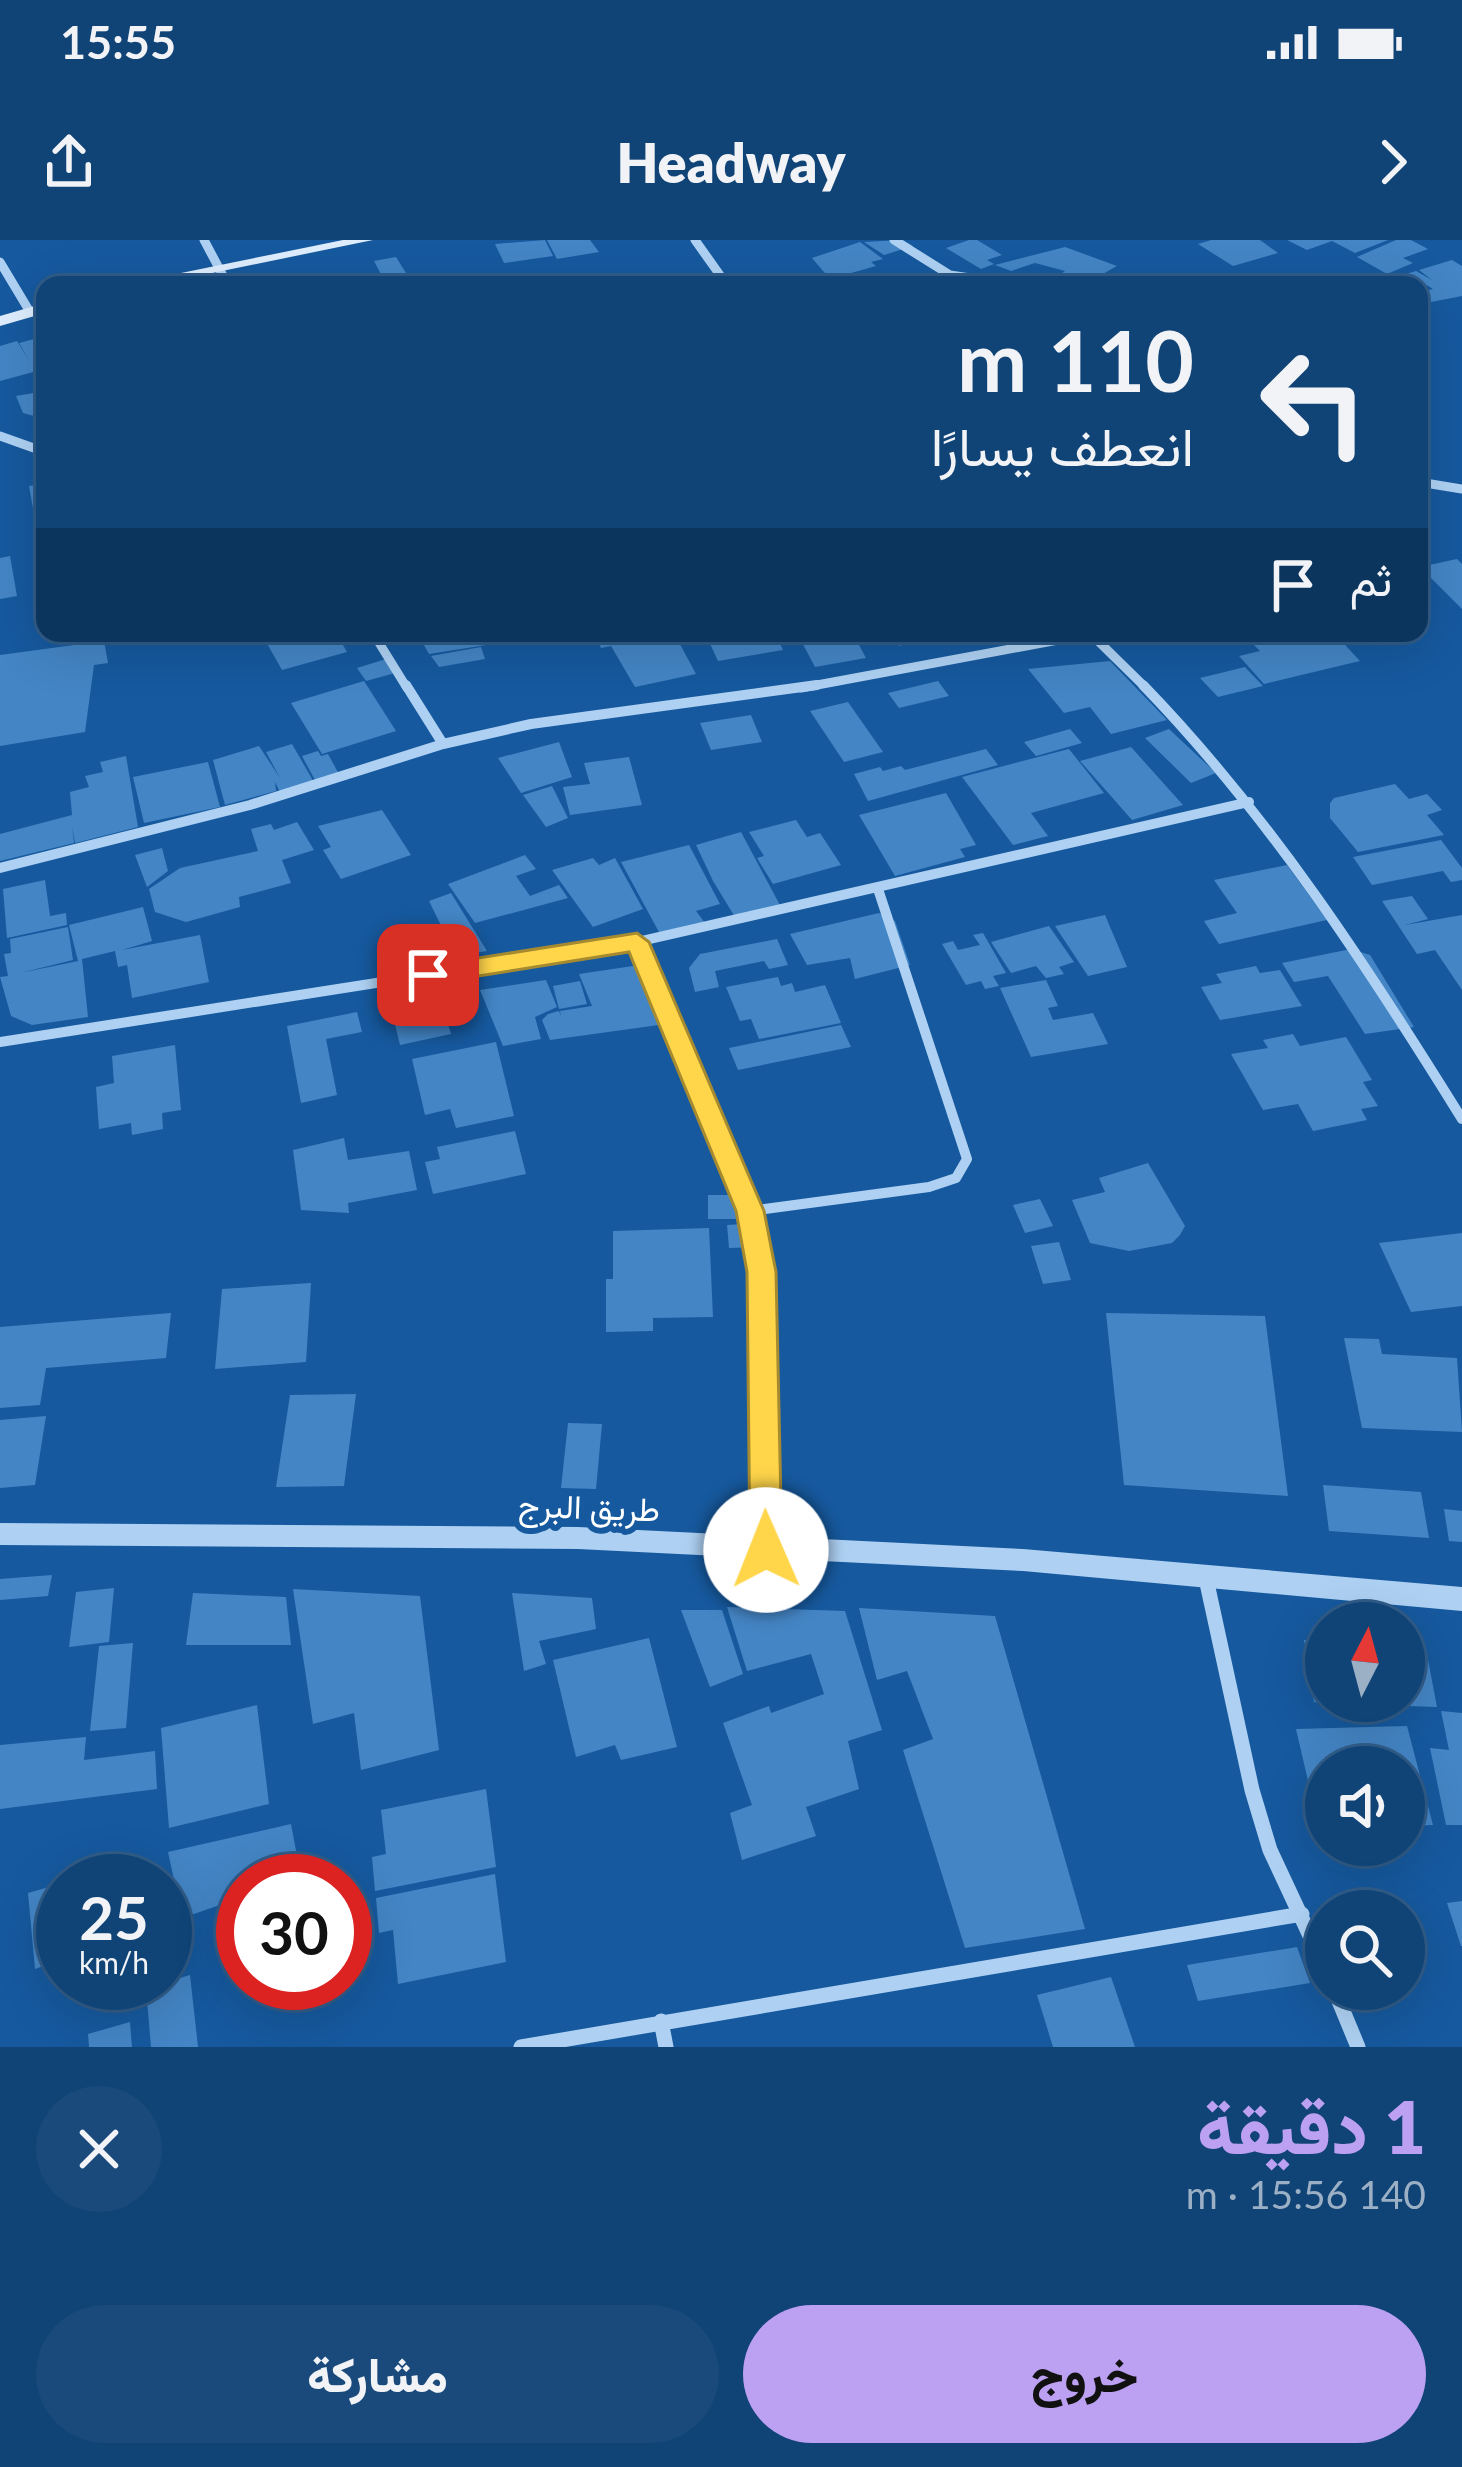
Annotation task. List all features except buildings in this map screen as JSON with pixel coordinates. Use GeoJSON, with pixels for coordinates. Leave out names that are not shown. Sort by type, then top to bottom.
{"type":"FeatureCollection","features":[{"type":"Feature","properties":{"kind":"main road"},"geometry":{"type":"LineString","coordinates":[[172,276],[366,240]]}},
{"type":"Feature","properties":{"kind":"main road"},"geometry":{"type":"LineString","coordinates":[[0,321],[36,310]]}},
{"type":"Feature","properties":{"kind":"street"},"geometry":{"type":"LineString","coordinates":[[204,240],[223,276]]}},
{"type":"Feature","properties":{"kind":"street"},"geometry":{"type":"LineString","coordinates":[[695,240],[721,276]]}},
{"type":"Feature","properties":{"kind":"street"},"geometry":{"type":"LineString","coordinates":[[894,240],[957,276]]}},
{"type":"Feature","properties":{"kind":"street"},"geometry":{"type":"LineString","coordinates":[[0,262],[36,309]]}},
{"type":"Feature","properties":{"kind":"street"},"geometry":{"type":"LineString","coordinates":[[0,436],[36,449]]}},
{"type":"Feature","properties":{"kind":"street"},"geometry":{"type":"LineString","coordinates":[[1428,483],[1462,489]]}},
{"type":"Feature","properties":{"kind":"street"},"geometry":{"type":"LineString","coordinates":[[380,642],[442,744]]}},
{"type":"Feature","properties":{"kind":"street"},"geometry":{"type":"LineString","coordinates":[[0,868],[250,805],[442,744],[531,724],[750,697],[1042,642]]}},
{"type":"Feature","properties":{"kind":"street"},"geometry":{"type":"LineString","coordinates":[[1100,642],[1138,676],[1249,802],[1335,916],[1462,1119]]}},
{"type":"Feature","properties":{"kind":"street"},"geometry":{"type":"LineString","coordinates":[[0,1042],[637,942],[1249,802]]}},
{"type":"Feature","properties":{"kind":"street"},"geometry":{"type":"LineString","coordinates":[[750,1211],[929,1187],[956,1178],[967,1159],[878,889]]}},
{"type":"Feature","properties":{"kind":"street"},"geometry":{"type":"LineString","coordinates":[[637,942],[750,1211],[762,1272],[766,1550]]}},
{"type":"Feature","properties":{"kind":"street","name":"طريق البرج"},"geometry":{"type":"LineString","coordinates":[[0,1534],[416,1534],[1023,1559],[1462,1599]]}},
{"type":"Feature","properties":{"kind":"street"},"geometry":{"type":"LineString","coordinates":[[1204,1573],[1252,1790],[1270,1850],[1305,1921]]}},
{"type":"Feature","properties":{"kind":"street"},"geometry":{"type":"LineString","coordinates":[[521,2047],[1302,1914]]}},
{"type":"Feature","properties":{"kind":"street"},"geometry":{"type":"LineString","coordinates":[[1343,2010],[1358,2047]]}},
{"type":"Feature","properties":{"kind":"street"},"geometry":{"type":"LineString","coordinates":[[661,2021],[665,2047]]}},
{"type":"Feature","properties":{"kind":"route"},"geometry":{"type":"LineString","coordinates":[[428,975],[637,942],[750,1211],[762,1272],[766,1550]]}}]}
